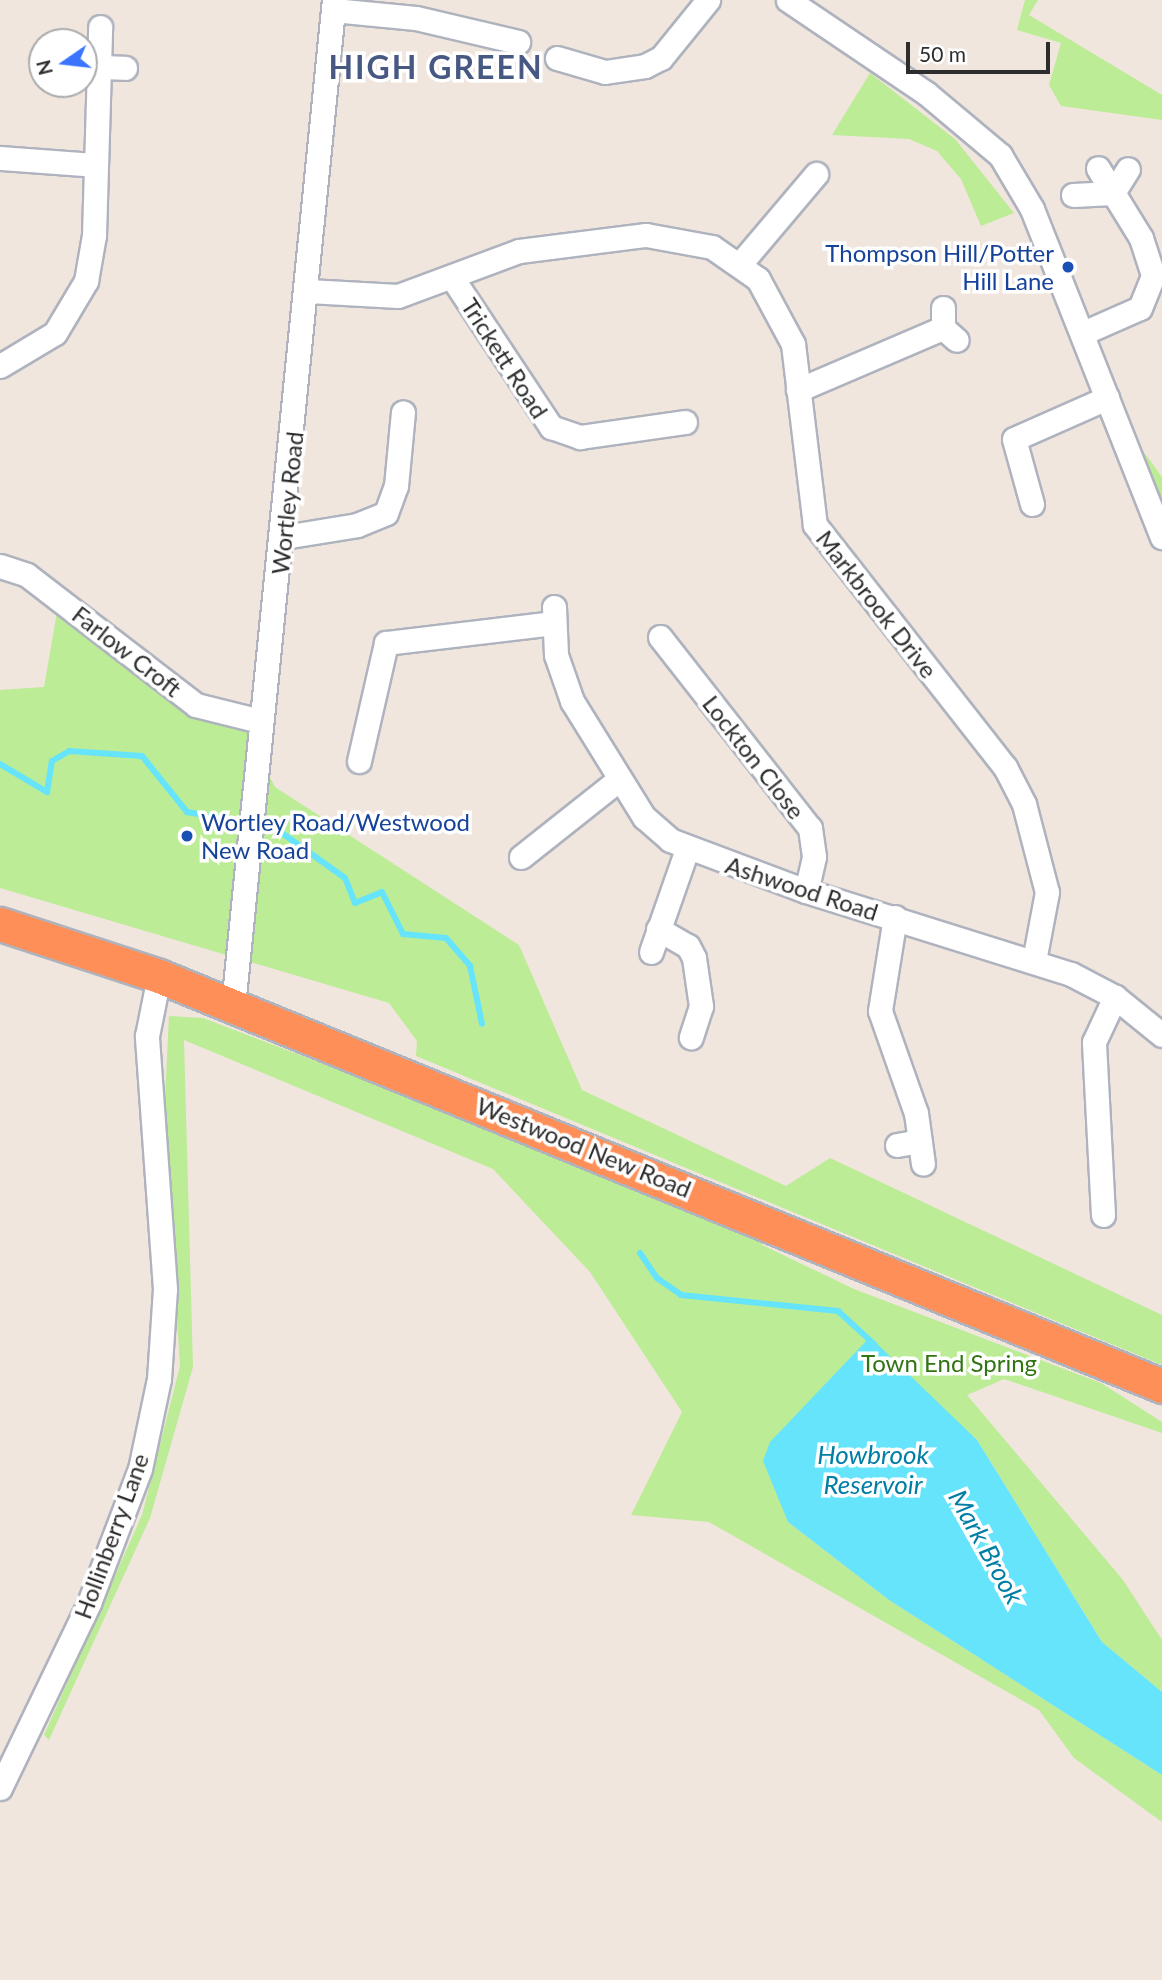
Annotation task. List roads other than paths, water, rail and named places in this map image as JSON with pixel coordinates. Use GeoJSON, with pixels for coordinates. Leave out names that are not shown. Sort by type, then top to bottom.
{"type":"FeatureCollection","features":[{"type":"Feature","properties":{"kind":"highway","name":"Westwood New Road"},"geometry":{"type":"LineString","coordinates":[[0,924],[159,976],[1162,1386]]}},
{"type":"Feature","properties":{"kind":"street"},"geometry":{"type":"LineString","coordinates":[[556,58],[605,72],[645,66],[661,58],[708,0]]}},
{"type":"Feature","properties":{"kind":"street"},"geometry":{"type":"LineString","coordinates":[[803,4],[926,93],[1000,155],[1031,209],[1083,333],[1162,537]]}},
{"type":"Feature","properties":{"kind":"street"},"geometry":{"type":"LineString","coordinates":[[333,5],[428,20],[518,42]]}},
{"type":"Feature","properties":{"kind":"street","name":"Wortley Road"},"geometry":{"type":"LineString","coordinates":[[233,1006],[254,782],[284,537],[333,5]]}},
{"type":"Feature","properties":{"kind":"street"},"geometry":{"type":"LineString","coordinates":[[0,366],[55,333],[79,300],[91,259],[100,27]]}},
{"type":"Feature","properties":{"kind":"street"},"geometry":{"type":"LineString","coordinates":[[99,67],[125,68]]}},
{"type":"Feature","properties":{"kind":"street"},"geometry":{"type":"LineString","coordinates":[[0,158],[96,165]]}},
{"type":"Feature","properties":{"kind":"street"},"geometry":{"type":"LineString","coordinates":[[1083,333],[1125,317],[1150,293],[1150,257],[1098,169]]}},
{"type":"Feature","properties":{"kind":"street"},"geometry":{"type":"LineString","coordinates":[[1113,193],[1128,169]]}},
{"type":"Feature","properties":{"kind":"street"},"geometry":{"type":"LineString","coordinates":[[740,264],[816,174]]}},
{"type":"Feature","properties":{"kind":"street"},"geometry":{"type":"LineString","coordinates":[[1073,195],[1113,193]]}},
{"type":"Feature","properties":{"kind":"street","name":"Markbrook Drive"},"geometry":{"type":"LineString","coordinates":[[308,291],[398,296],[453,279],[519,251],[646,235],[691,239],[740,264],[780,311],[793,344],[814,525],[1005,767],[1024,804],[1047,900],[1034,961]]}},
{"type":"Feature","properties":{"kind":"street","name":"Trickett Road"},"geometry":{"type":"LineString","coordinates":[[453,279],[551,427],[580,437],[688,422]]}},
{"type":"Feature","properties":{"kind":"street"},"geometry":{"type":"LineString","coordinates":[[798,390],[948,325]]}},
{"type":"Feature","properties":{"kind":"street"},"geometry":{"type":"LineString","coordinates":[[1032,504],[1014,439],[1107,398]]}},
{"type":"Feature","properties":{"kind":"street"},"geometry":{"type":"LineString","coordinates":[[284,537],[357,526],[386,513],[396,486],[402,412]]}},
{"type":"Feature","properties":{"kind":"street","name":"Farlow Croft"},"geometry":{"type":"LineString","coordinates":[[0,566],[27,575],[196,705],[261,721]]}},
{"type":"Feature","properties":{"kind":"street","name":"Ashwood Road"},"geometry":{"type":"LineString","coordinates":[[359,761],[377,720],[386,643],[554,615],[562,678],[618,780],[644,817],[687,849],[806,891],[1034,961],[1115,997],[1162,1035]]}},
{"type":"Feature","properties":{"kind":"street","name":"Lockton Close"},"geometry":{"type":"LineString","coordinates":[[660,636],[675,674],[810,828],[814,857],[806,891]]}},
{"type":"Feature","properties":{"kind":"street"},"geometry":{"type":"LineString","coordinates":[[521,857],[539,830],[618,780]]}},
{"type":"Feature","properties":{"kind":"street"},"geometry":{"type":"LineString","coordinates":[[651,952],[687,849]]}},
{"type":"Feature","properties":{"kind":"street"},"geometry":{"type":"LineString","coordinates":[[895,917],[880,1011],[921,1153],[897,1145]]}},
{"type":"Feature","properties":{"kind":"street"},"geometry":{"type":"LineString","coordinates":[[658,929],[688,946],[694,958],[701,1006],[691,1037]]}},
{"type":"Feature","properties":{"kind":"street","name":"Hollinberry Lane"},"geometry":{"type":"LineString","coordinates":[[0,1788],[89,1603],[140,1469],[159,1379],[164,1289],[147,1036],[159,976]]}},
{"type":"Feature","properties":{"kind":"street"},"geometry":{"type":"LineString","coordinates":[[1103,1215],[1094,1042],[1115,997]]}},
{"type":"Feature","properties":{"kind":"water","name":"Howbrook Reservoir"},"geometry":{"type":"Polygon","coordinates":[[[870,1337],[977,1440],[1102,1642],[1162,1692],[1162,1775],[889,1600],[788,1522],[763,1461],[770,1442],[870,1337]]]}},
{"type":"Feature","properties":{"kind":"waterway","name":"Mark Brook"},"geometry":{"type":"LineString","coordinates":[[0,764],[47,792],[52,761],[69,751],[142,756],[187,812],[275,828],[345,878],[355,903],[382,892],[403,934],[446,938],[470,966],[482,1024]]}},
{"type":"Feature","properties":{"kind":"waterway","name":"Mark Brook"},"geometry":{"type":"LineString","coordinates":[[640,1253],[657,1278],[681,1295],[838,1311],[874,1344]]}},
{"type":"Feature","properties":{"kind":"place","name":"Thompson Hill/Potter Hill Lane"},"geometry":{"type":"Point","coordinates":[1068,267]}},
{"type":"Feature","properties":{"kind":"place","name":"Wortley Road/Westwood New Road"},"geometry":{"type":"Point","coordinates":[187,836]}},
{"type":"Feature","properties":{"kind":"district","name":"HIGH GREEN"},"geometry":{"type":"Point","coordinates":[436,67]}},
{"type":"Feature","properties":{"kind":"park label","name":"Town End Spring"},"geometry":{"type":"Point","coordinates":[949,1363]}}]}
